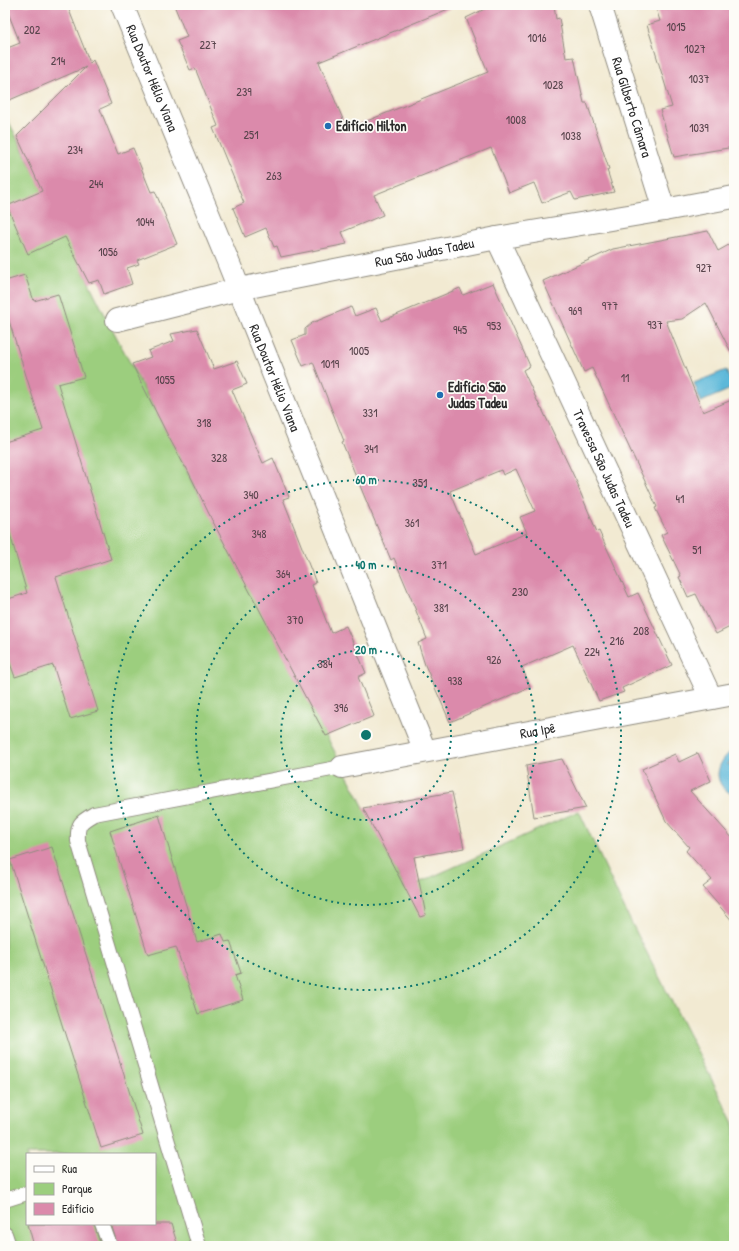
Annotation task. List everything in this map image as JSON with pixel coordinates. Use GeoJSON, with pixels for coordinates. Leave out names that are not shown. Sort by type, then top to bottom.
{"type":"FeatureCollection","features":[{"type":"Feature","properties":{"kind":"street","name":"Rua Doutor Hélio Viana"},"geometry":{"type":"LineString","coordinates":[[122,5],[240,289],[425,751]]}},
{"type":"Feature","properties":{"kind":"street","name":"Rua Gilberto Câmara"},"geometry":{"type":"LineString","coordinates":[[600,5],[664,210]]}},
{"type":"Feature","properties":{"kind":"street","name":"Rua São Judas Tadeu"},"geometry":{"type":"LineString","coordinates":[[117,320],[240,289],[496,238],[734,197]]}},
{"type":"Feature","properties":{"kind":"street","name":"Travessa São Judas Tadeu"},"geometry":{"type":"LineString","coordinates":[[496,238],[711,698]]}},
{"type":"Feature","properties":{"kind":"street","name":"Rua Ipê"},"geometry":{"type":"LineString","coordinates":[[342,767],[734,694]]}},
{"type":"Feature","properties":{"kind":"lane"},"geometry":{"type":"LineString","coordinates":[[199,1246],[78,841],[79,826],[82,821],[94,814],[342,767]]}},
{"type":"Feature","properties":{"kind":"lane"},"geometry":{"type":"LineString","coordinates":[[5,1200],[26,1193]]}},
{"type":"Feature","properties":{"kind":"lane"},"geometry":{"type":"LineString","coordinates":[[102,1225],[110,1246]]}},
{"type":"Feature","properties":{"kind":"lane"},"geometry":{"type":"LineString","coordinates":[[5,1234],[9,1246]]}},
{"type":"Feature","properties":{"kind":"green space"},"geometry":{"type":"Polygon","coordinates":[[[5,114],[107,319],[357,794],[405,889],[579,811],[626,912],[734,1123],[734,1246],[5,1246],[5,114]]]}},
{"type":"Feature","properties":{"kind":"water"},"geometry":{"type":"Polygon","coordinates":[[[726,370],[733,388],[701,402],[694,383],[726,370]]]}},
{"type":"Feature","properties":{"kind":"water"},"geometry":{"type":"Polygon","coordinates":[[[730,752],[734,761],[727,763],[728,765],[734,763],[734,795],[722,786],[718,775],[721,763],[730,752]]]}},
{"type":"Feature","properties":{"kind":"building"},"geometry":{"type":"Polygon","coordinates":[[[5,5],[67,5],[90,63],[93,60],[111,104],[100,109],[118,154],[133,148],[151,192],[155,191],[177,244],[137,260],[139,264],[127,268],[132,284],[104,294],[99,280],[89,283],[65,237],[28,254],[7,206],[42,191],[17,136],[86,67],[5,102],[5,49],[20,43],[5,5]]]}},
{"type":"Feature","properties":{"kind":"building"},"geometry":{"type":"Polygon","coordinates":[[[174,5],[458,5],[319,62],[347,129],[488,72],[466,18],[493,5],[554,5],[556,19],[559,18],[566,58],[574,57],[584,103],[587,103],[609,169],[607,170],[614,192],[575,200],[571,192],[542,203],[534,183],[509,193],[491,148],[374,195],[383,215],[342,232],[347,244],[281,257],[277,246],[274,247],[266,228],[245,237],[233,208],[244,203],[213,128],[218,126],[195,68],[190,70],[177,41],[187,37],[174,5]]]}},
{"type":"Feature","properties":{"kind":"building"},"geometry":{"type":"Polygon","coordinates":[[[655,5],[734,5],[734,147],[674,157],[660,110],[672,107],[647,25],[660,21],[655,5]]]}},
{"type":"Feature","properties":{"kind":"building"},"geometry":{"type":"Polygon","coordinates":[[[708,231],[718,251],[734,242],[734,358],[706,303],[682,319],[666,321],[703,412],[734,399],[734,625],[716,634],[696,594],[688,597],[679,577],[681,576],[661,535],[667,532],[655,508],[657,507],[592,368],[584,372],[543,281],[613,249],[708,231]]]}},
{"type":"Feature","properties":{"kind":"building"},"geometry":{"type":"Polygon","coordinates":[[[25,275],[34,301],[58,294],[84,377],[58,384],[111,559],[56,577],[98,711],[70,719],[53,665],[15,677],[5,650],[5,600],[27,593],[5,517],[5,442],[43,430],[5,308],[5,281],[25,275]]]}},
{"type":"Feature","properties":{"kind":"building"},"geometry":{"type":"Polygon","coordinates":[[[493,283],[530,366],[523,370],[579,487],[597,532],[599,531],[629,597],[638,593],[672,665],[622,688],[624,692],[599,701],[573,645],[522,667],[530,687],[450,722],[425,665],[418,643],[427,639],[411,598],[394,558],[391,560],[358,481],[313,362],[303,366],[292,340],[305,335],[305,329],[312,323],[351,307],[355,316],[376,308],[382,321],[460,288],[463,295],[493,283]],[[516,469],[503,475],[501,470],[450,491],[476,554],[527,533],[520,517],[535,511],[516,469]]]}},
{"type":"Feature","properties":{"kind":"building"},"geometry":{"type":"Polygon","coordinates":[[[197,329],[214,369],[237,361],[247,384],[232,390],[263,463],[273,458],[289,497],[283,499],[316,583],[312,585],[331,633],[346,626],[366,673],[358,677],[374,716],[326,736],[212,520],[186,467],[167,434],[132,364],[151,357],[148,351],[174,341],[171,334],[197,329]]]}},
{"type":"Feature","properties":{"kind":"building"},"geometry":{"type":"Polygon","coordinates":[[[698,753],[711,781],[690,791],[734,840],[734,923],[703,887],[712,880],[686,851],[689,847],[666,821],[642,769],[675,754],[679,762],[698,753]]]}},
{"type":"Feature","properties":{"kind":"building"},"geometry":{"type":"Polygon","coordinates":[[[562,759],[586,808],[534,817],[526,766],[562,759]]]}},
{"type":"Feature","properties":{"kind":"building"},"geometry":{"type":"Polygon","coordinates":[[[452,792],[464,848],[414,857],[426,915],[420,917],[363,808],[452,792]]]}},
{"type":"Feature","properties":{"kind":"building"},"geometry":{"type":"Polygon","coordinates":[[[159,815],[197,942],[222,934],[225,942],[230,941],[241,973],[235,975],[243,1000],[198,1014],[176,947],[148,955],[110,831],[159,815]]]}},
{"type":"Feature","properties":{"kind":"building"},"geometry":{"type":"Polygon","coordinates":[[[52,847],[143,1135],[101,1148],[10,860],[52,847]]]}},
{"type":"Feature","properties":{"kind":"building"},"geometry":{"type":"Polygon","coordinates":[[[171,1224],[178,1246],[118,1246],[111,1225],[171,1224]]]}},
{"type":"Feature","properties":{"kind":"building"},"geometry":{"type":"Polygon","coordinates":[[[28,1225],[94,1225],[101,1246],[34,1246],[28,1225]]]}},
{"type":"Feature","properties":{"kind":"place","name":"Edifício Hilton"},"geometry":{"type":"Point","coordinates":[328,126]}},
{"type":"Feature","properties":{"kind":"place","name":"Edifício São Judas Tadeu"},"geometry":{"type":"Point","coordinates":[440,395]}}]}
